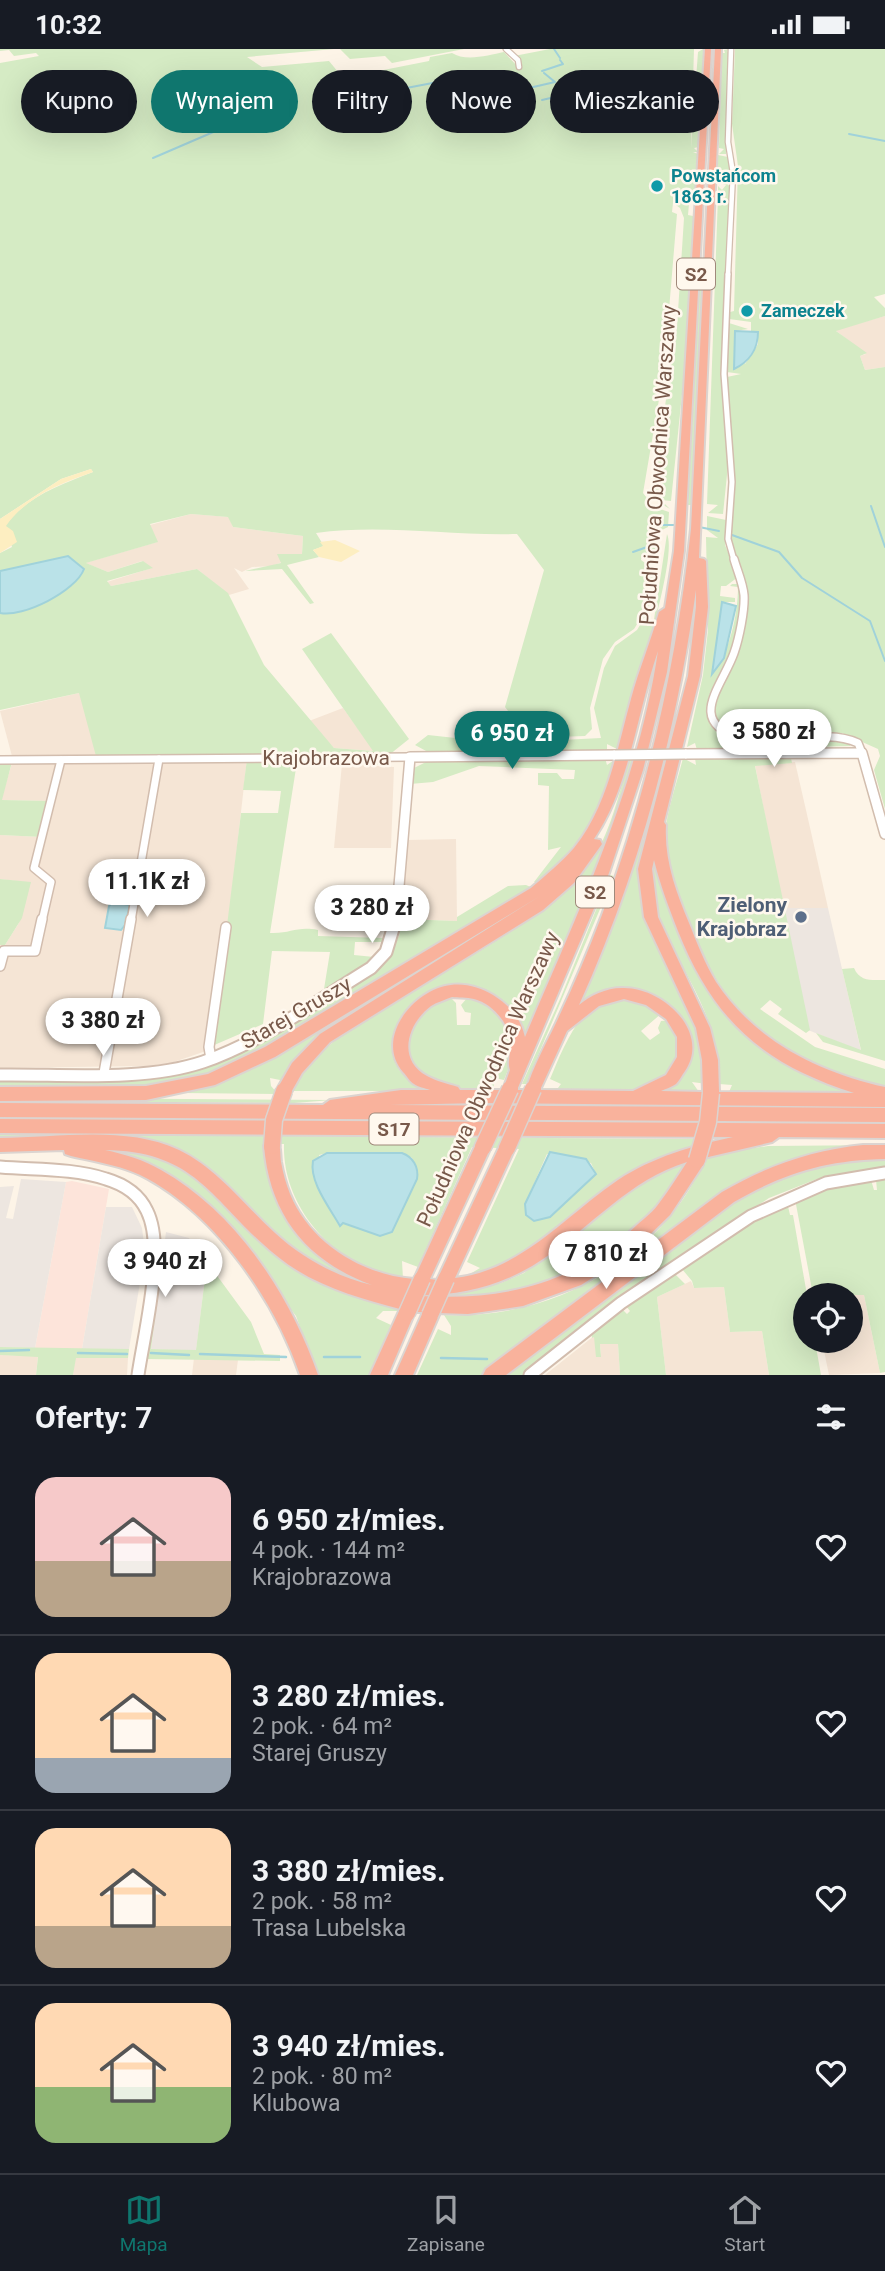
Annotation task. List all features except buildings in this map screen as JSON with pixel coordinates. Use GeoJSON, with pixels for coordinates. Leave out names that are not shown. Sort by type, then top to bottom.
{"type":"FeatureCollection","features":[{"type":"Feature","properties":{"kind":"highway","name":"Południowa Obwodnica Warszawy"},"geometry":{"type":"LineString","coordinates":[[404,1375],[600,936],[657,763],[682,653],[696,533],[706,190],[703,150],[708,49]]}},
{"type":"Feature","properties":{"kind":"highway","name":"Południowa Obwodnica Warszawy"},"geometry":{"type":"LineString","coordinates":[[379,1375],[510,1089],[590,906],[630,795],[662,672],[678,561],[706,190],[714,151],[718,49]]}},
{"type":"Feature","properties":{"kind":"highway"},"geometry":{"type":"LineString","coordinates":[[0,1145],[134,1145],[172,1154],[199,1171],[274,1244],[326,1277],[396,1300],[451,1306],[523,1298],[566,1284],[602,1266],[640,1237],[666,1211],[697,1160],[708,1122],[711,1093],[710,1060],[703,1028],[659,936],[647,902],[647,851],[689,704],[697,660],[702,599],[696,533]]}},
{"type":"Feature","properties":{"kind":"highway"},"geometry":{"type":"LineString","coordinates":[[0,1094],[125,1094],[163,1091],[210,1080],[270,1052],[517,904],[554,878],[571,862],[598,825],[678,561]]}},
{"type":"Feature","properties":{"kind":"highway"},"geometry":{"type":"LineString","coordinates":[[617,761],[603,828],[588,856],[569,879],[527,914],[326,1038],[302,1062],[284,1091],[274,1120],[274,1169],[284,1201],[300,1227],[326,1253],[344,1265],[383,1282],[423,1288],[447,1288],[492,1278],[521,1265],[614,1191],[656,1166],[691,1153],[789,1130]]}},
{"type":"Feature","properties":{"kind":"highway"},"geometry":{"type":"LineString","coordinates":[[661,807],[659,853],[669,890],[702,969],[726,1006],[765,1042],[806,1067],[849,1085],[885,1094]]}},
{"type":"Feature","properties":{"kind":"highway"},"geometry":{"type":"LineString","coordinates":[[481,1096],[428,1085],[418,1078],[403,1060],[399,1039],[402,1027],[408,1016],[426,1000],[452,992],[471,993],[496,1003],[506,1013],[513,1023],[518,1044],[510,1089]]}},
{"type":"Feature","properties":{"kind":"highway"},"geometry":{"type":"LineString","coordinates":[[556,1036],[582,1007],[615,993],[643,996],[671,1012],[687,1039],[687,1051],[681,1069],[663,1086],[620,1097]]}},
{"type":"Feature","properties":{"kind":"highway"},"geometry":{"type":"LineString","coordinates":[[297,1114],[401,1097],[885,1100]]}},
{"type":"Feature","properties":{"kind":"highway","name":"S17"},"geometry":{"type":"LineString","coordinates":[[0,1110],[297,1114],[885,1115]]}},
{"type":"Feature","properties":{"kind":"highway","name":"S17"},"geometry":{"type":"LineString","coordinates":[[0,1126],[885,1131]]}},
{"type":"Feature","properties":{"kind":"highway"},"geometry":{"type":"LineString","coordinates":[[54,1146],[133,1164],[171,1184],[201,1207],[280,1307],[302,1349],[309,1375]]}},
{"type":"Feature","properties":{"kind":"highway"},"geometry":{"type":"LineString","coordinates":[[492,1375],[719,1204],[755,1180],[802,1161],[829,1155],[885,1152]]}},
{"type":"Feature","properties":{"kind":"street"},"geometry":{"type":"LineString","coordinates":[[506,49],[518,60],[519,67]]}},
{"type":"Feature","properties":{"kind":"street"},"geometry":{"type":"LineString","coordinates":[[731,49],[728,142],[733,173],[724,374],[732,482],[728,539],[744,596],[733,653],[715,687],[711,716],[717,728],[732,736],[800,740],[843,736],[858,743],[885,834]]}},
{"type":"Feature","properties":{"kind":"street","name":"Krajobrazowa"},"geometry":{"type":"LineString","coordinates":[[0,760],[410,757],[617,761],[685,754],[862,753]]}},
{"type":"Feature","properties":{"kind":"street","name":"Starej Gruszy"},"geometry":{"type":"LineString","coordinates":[[0,1075],[164,1070],[211,1059],[243,1045],[371,968],[386,952],[392,939],[397,911],[410,757]]}},
{"type":"Feature","properties":{"kind":"street"},"geometry":{"type":"LineString","coordinates":[[104,1073],[159,759]]}},
{"type":"Feature","properties":{"kind":"street"},"geometry":{"type":"LineString","coordinates":[[0,966],[4,951],[35,951],[51,882],[34,868],[61,760]]}},
{"type":"Feature","properties":{"kind":"street"},"geometry":{"type":"LineString","coordinates":[[211,1059],[209,1047],[226,927]]}},
{"type":"Feature","properties":{"kind":"street"},"geometry":{"type":"LineString","coordinates":[[0,1167],[108,1179],[138,1197],[152,1223],[153,1260],[138,1375]]}},
{"type":"Feature","properties":{"kind":"street"},"geometry":{"type":"LineString","coordinates":[[530,1375],[603,1313],[756,1211],[819,1184],[885,1173]]}},
{"type":"Feature","properties":{"kind":"shaded area"},"geometry":{"type":"Polygon","coordinates":[[[885,316],[885,367],[865,370],[860,356],[866,354],[835,330],[885,316]]]}},
{"type":"Feature","properties":{"kind":"shaded area"},"geometry":{"type":"Polygon","coordinates":[[[191,514],[229,517],[233,527],[303,536],[302,554],[272,566],[252,567],[242,572],[234,568],[249,589],[229,595],[197,569],[111,586],[107,582],[152,568],[142,561],[108,572],[85,563],[157,542],[150,525],[191,514]]]}},
{"type":"Feature","properties":{"kind":"shaded area"},"geometry":{"type":"Polygon","coordinates":[[[79,693],[247,759],[228,927],[206,1051],[168,1064],[144,1066],[0,1068],[0,945],[5,945],[19,923],[30,883],[0,879],[0,835],[42,837],[50,801],[1,800],[13,760],[0,711],[79,693]]]}},
{"type":"Feature","properties":{"kind":"shaded area"},"geometry":{"type":"Polygon","coordinates":[[[343,708],[374,751],[334,748],[309,721],[343,708]]]}},
{"type":"Feature","properties":{"kind":"shaded area"},"geometry":{"type":"Polygon","coordinates":[[[795,762],[828,908],[783,908],[755,765],[795,762]]]}},
{"type":"Feature","properties":{"kind":"shaded area"},"geometry":{"type":"Polygon","coordinates":[[[342,764],[394,767],[391,848],[334,848],[342,764]]]}},
{"type":"Feature","properties":{"kind":"shaded area"},"geometry":{"type":"Polygon","coordinates":[[[456,839],[457,921],[403,919],[407,840],[456,839]]]}},
{"type":"Feature","properties":{"kind":"shaded area"},"geometry":{"type":"Polygon","coordinates":[[[783,908],[828,908],[861,1051],[808,1030],[783,908]]]}},
{"type":"Feature","properties":{"kind":"shaded area"},"geometry":{"type":"Polygon","coordinates":[[[21,1179],[66,1182],[35,1348],[0,1347],[0,1187],[14,1186],[6,1218],[13,1219],[21,1179]]]}},
{"type":"Feature","properties":{"kind":"shaded area"},"geometry":{"type":"Polygon","coordinates":[[[66,1182],[109,1189],[82,1349],[35,1348],[66,1182]]]}},
{"type":"Feature","properties":{"kind":"shaded area"},"geometry":{"type":"Polygon","coordinates":[[[106,1207],[132,1207],[142,1228],[145,1252],[129,1349],[82,1349],[106,1207]]]}},
{"type":"Feature","properties":{"kind":"shaded area"},"geometry":{"type":"Polygon","coordinates":[[[166,1232],[189,1238],[207,1262],[196,1351],[151,1349],[166,1232]]]}},
{"type":"Feature","properties":{"kind":"shaded area"},"geometry":{"type":"Polygon","coordinates":[[[691,1281],[694,1288],[724,1287],[730,1332],[762,1331],[769,1375],[666,1375],[657,1297],[691,1281]]]}},
{"type":"Feature","properties":{"kind":"shaded area"},"geometry":{"type":"Polygon","coordinates":[[[864,1295],[880,1373],[829,1375],[824,1353],[863,1353],[864,1295]]]}},
{"type":"Feature","properties":{"kind":"shaded area"},"geometry":{"type":"Polygon","coordinates":[[[594,1336],[601,1356],[600,1344],[618,1344],[620,1375],[545,1375],[594,1336]]]}},
{"type":"Feature","properties":{"kind":"shaded area"},"geometry":{"type":"Polygon","coordinates":[[[0,1355],[38,1356],[36,1375],[0,1375],[0,1355]]]}},
{"type":"Feature","properties":{"kind":"shaded area"},"geometry":{"type":"Polygon","coordinates":[[[75,1357],[128,1358],[127,1375],[73,1375],[75,1357]]]}},
{"type":"Feature","properties":{"kind":"shaded area"},"geometry":{"type":"Polygon","coordinates":[[[194,1358],[238,1360],[236,1375],[192,1375],[194,1358]]]}},
{"type":"Feature","properties":{"kind":"green space"},"geometry":{"type":"Polygon","coordinates":[[[0,49],[334,49],[247,57],[262,67],[329,61],[336,70],[312,70],[312,133],[412,133],[412,70],[383,70],[429,61],[430,57],[452,53],[471,57],[504,52],[517,66],[521,64],[514,56],[550,49],[694,49],[693,70],[550,70],[550,133],[691,133],[691,148],[692,133],[700,133],[699,147],[694,148],[698,152],[693,152],[698,154],[696,190],[690,192],[688,215],[693,216],[696,193],[687,346],[671,501],[661,500],[670,509],[655,500],[653,485],[677,327],[684,218],[680,208],[673,203],[672,212],[677,214],[664,370],[643,493],[654,507],[669,512],[668,527],[658,532],[647,626],[653,626],[667,534],[669,549],[666,573],[651,637],[619,750],[607,744],[607,751],[428,752],[415,745],[428,735],[501,743],[601,738],[594,708],[604,668],[615,646],[637,630],[643,620],[652,555],[642,554],[641,560],[648,565],[641,618],[634,629],[615,642],[603,659],[590,708],[592,729],[585,736],[529,738],[505,707],[544,570],[517,534],[391,530],[316,533],[324,546],[313,550],[319,557],[287,565],[314,603],[310,604],[282,569],[245,571],[281,563],[277,554],[302,554],[303,536],[233,527],[228,517],[191,514],[150,524],[158,542],[86,563],[108,572],[143,561],[153,568],[107,581],[111,586],[197,569],[228,593],[264,665],[334,748],[373,751],[302,649],[331,633],[409,739],[389,755],[388,765],[297,762],[270,933],[310,929],[318,930],[318,936],[383,938],[383,942],[355,942],[354,955],[374,957],[358,970],[324,989],[330,952],[272,951],[263,1024],[212,1046],[241,813],[278,813],[281,791],[243,790],[247,759],[97,760],[79,693],[0,710],[0,553],[12,547],[5,526],[34,499],[93,472],[91,469],[61,479],[0,519],[0,63],[39,56],[36,53],[14,56],[9,50],[0,49]]]}},
{"type":"Feature","properties":{"kind":"green space"},"geometry":{"type":"Polygon","coordinates":[[[340,49],[464,49],[392,63],[385,56],[350,59],[340,49]]]}},
{"type":"Feature","properties":{"kind":"green space"},"geometry":{"type":"Polygon","coordinates":[[[703,49],[704,52],[705,49],[704,70],[697,70],[698,52],[703,49]]]}},
{"type":"Feature","properties":{"kind":"green space"},"geometry":{"type":"Polygon","coordinates":[[[722,49],[725,53],[724,50],[730,49],[727,51],[730,53],[726,154],[719,154],[724,149],[719,148],[722,49]]]}},
{"type":"Feature","properties":{"kind":"green space"},"geometry":{"type":"Polygon","coordinates":[[[735,49],[885,49],[885,294],[874,297],[885,308],[885,316],[836,331],[867,353],[860,356],[865,370],[885,367],[885,809],[874,770],[880,756],[878,749],[842,733],[800,738],[739,736],[717,723],[714,711],[746,608],[730,546],[733,474],[727,377],[741,374],[727,372],[729,323],[748,329],[735,331],[745,364],[758,344],[758,332],[751,331],[751,322],[729,319],[730,312],[734,311],[738,166],[732,124],[735,49]]]}},
{"type":"Feature","properties":{"kind":"green space"},"geometry":{"type":"Polygon","coordinates":[[[718,155],[728,157],[731,173],[728,185],[731,187],[723,377],[728,465],[723,514],[708,513],[718,505],[707,504],[718,196],[724,194],[718,191],[718,186],[722,190],[726,185],[723,184],[728,184],[718,181],[718,155]]]}},
{"type":"Feature","properties":{"kind":"green space"},"geometry":{"type":"Polygon","coordinates":[[[701,259],[704,259],[691,505],[688,505],[701,259]]]}},
{"type":"Feature","properties":{"kind":"green space"},"geometry":{"type":"Polygon","coordinates":[[[707,516],[726,520],[725,545],[738,577],[726,586],[721,586],[720,596],[735,598],[735,602],[723,602],[713,673],[724,654],[735,620],[738,587],[730,586],[739,584],[740,593],[739,618],[733,644],[708,699],[708,718],[712,727],[721,735],[734,740],[768,742],[831,738],[851,743],[850,746],[697,750],[695,743],[687,747],[703,675],[708,630],[706,537],[718,538],[707,530],[707,516]]]}},
{"type":"Feature","properties":{"kind":"green space"},"geometry":{"type":"Polygon","coordinates":[[[605,758],[607,765],[617,758],[596,813],[578,840],[538,883],[534,882],[561,847],[548,850],[549,786],[538,785],[538,773],[557,773],[562,779],[574,779],[575,770],[479,766],[433,782],[410,784],[414,779],[411,774],[414,768],[428,761],[605,758]]]}},
{"type":"Feature","properties":{"kind":"green space"},"geometry":{"type":"Polygon","coordinates":[[[630,758],[634,758],[597,870],[524,1042],[521,1026],[513,1012],[502,1001],[472,989],[440,990],[425,995],[407,1009],[392,1040],[395,1062],[401,1072],[427,1091],[292,1091],[309,1065],[333,1042],[386,1006],[524,923],[572,883],[590,863],[604,839],[630,758]]]}},
{"type":"Feature","properties":{"kind":"green space"},"geometry":{"type":"Polygon","coordinates":[[[683,758],[696,765],[695,758],[791,758],[792,763],[755,766],[810,1030],[806,1033],[778,1014],[782,1009],[770,1000],[760,1009],[815,1047],[885,1069],[885,1088],[848,1078],[787,1051],[762,1033],[740,1012],[721,987],[688,922],[665,860],[664,839],[670,804],[683,758]]]}},
{"type":"Feature","properties":{"kind":"green space"},"geometry":{"type":"Polygon","coordinates":[[[0,762],[12,762],[2,800],[51,801],[42,837],[0,835],[0,762]]]}},
{"type":"Feature","properties":{"kind":"green space"},"geometry":{"type":"Polygon","coordinates":[[[642,839],[645,840],[640,870],[642,905],[694,1014],[707,1084],[692,1082],[699,1092],[650,1096],[667,1087],[688,1031],[678,1013],[666,1002],[641,993],[578,1007],[642,839]]]}},
{"type":"Feature","properties":{"kind":"green space"},"geometry":{"type":"Polygon","coordinates":[[[652,858],[656,858],[686,944],[706,985],[734,1022],[868,1096],[729,1092],[732,1085],[719,1084],[716,1052],[708,1020],[670,942],[656,904],[652,858]]]}},
{"type":"Feature","properties":{"kind":"green space"},"geometry":{"type":"Polygon","coordinates":[[[610,875],[614,876],[526,1084],[522,1084],[561,997],[610,875]]]}},
{"type":"Feature","properties":{"kind":"green space"},"geometry":{"type":"Polygon","coordinates":[[[0,879],[31,882],[22,918],[5,945],[0,945],[0,879]]]}},
{"type":"Feature","properties":{"kind":"green space"},"geometry":{"type":"Polygon","coordinates":[[[526,885],[533,888],[248,1058],[205,1075],[140,1088],[0,1088],[0,1079],[205,1064],[387,958],[399,936],[403,919],[457,921],[457,917],[508,886],[526,885]]]}},
{"type":"Feature","properties":{"kind":"green space"},"geometry":{"type":"Polygon","coordinates":[[[543,892],[543,897],[344,1020],[285,1081],[270,1078],[271,1086],[278,1094],[180,1093],[206,1085],[543,892]]]}},
{"type":"Feature","properties":{"kind":"green space"},"geometry":{"type":"Polygon","coordinates":[[[854,968],[863,978],[885,980],[885,1061],[823,1042],[816,1033],[861,1050],[842,969],[854,968]]]}},
{"type":"Feature","properties":{"kind":"green space"},"geometry":{"type":"Polygon","coordinates":[[[620,996],[647,1003],[662,1013],[641,1031],[650,1040],[660,1033],[658,1028],[661,1021],[671,1020],[682,1048],[665,1076],[652,1085],[632,1090],[619,1092],[468,1090],[445,1084],[427,1074],[414,1063],[407,1050],[407,1036],[413,1022],[428,1009],[450,997],[456,1003],[457,1025],[470,1025],[471,1013],[465,1012],[461,1005],[468,997],[496,1009],[514,1035],[512,1060],[504,1080],[495,1078],[493,1090],[558,1088],[561,1084],[550,1079],[563,1049],[580,1019],[605,999],[620,996]]]}},
{"type":"Feature","properties":{"kind":"green space"},"geometry":{"type":"Polygon","coordinates":[[[0,1098],[332,1100],[294,1103],[0,1101],[0,1098]]]}},
{"type":"Feature","properties":{"kind":"green space"},"geometry":{"type":"Polygon","coordinates":[[[0,1116],[270,1118],[269,1121],[0,1120],[0,1116]]]}},
{"type":"Feature","properties":{"kind":"green space"},"geometry":{"type":"Polygon","coordinates":[[[0,1134],[698,1139],[695,1147],[654,1161],[631,1173],[532,1248],[489,1270],[465,1277],[480,1268],[467,1262],[519,1149],[472,1147],[418,1267],[402,1261],[403,1279],[379,1273],[357,1263],[337,1250],[319,1233],[293,1192],[286,1168],[284,1144],[266,1144],[276,1195],[297,1232],[329,1261],[374,1288],[319,1266],[283,1242],[181,1152],[0,1139],[0,1134]],[[402,1153],[319,1155],[343,1223],[380,1236],[418,1172],[412,1158],[402,1153]],[[547,1154],[525,1204],[596,1174],[591,1163],[547,1154]]]}},
{"type":"Feature","properties":{"kind":"green space"},"geometry":{"type":"Polygon","coordinates":[[[885,1145],[779,1165],[485,1375],[417,1375],[438,1329],[451,1335],[451,1326],[444,1315],[485,1314],[526,1307],[565,1294],[601,1275],[634,1252],[663,1224],[688,1192],[707,1155],[768,1146],[885,1145]]]}},
{"type":"Feature","properties":{"kind":"green space"},"geometry":{"type":"Polygon","coordinates":[[[100,1150],[140,1153],[171,1163],[203,1184],[259,1240],[301,1272],[349,1295],[399,1308],[397,1311],[383,1311],[376,1318],[391,1325],[369,1375],[317,1375],[296,1316],[214,1212],[100,1150]]]}},
{"type":"Feature","properties":{"kind":"green space"},"geometry":{"type":"Polygon","coordinates":[[[885,1156],[885,1169],[817,1179],[769,1198],[602,1309],[523,1375],[500,1375],[718,1210],[799,1165],[885,1156]]]}},
{"type":"Feature","properties":{"kind":"green space"},"geometry":{"type":"Polygon","coordinates":[[[683,1163],[689,1165],[641,1228],[576,1271],[519,1292],[452,1300],[456,1292],[501,1283],[524,1273],[642,1183],[683,1163]]]}},
{"type":"Feature","properties":{"kind":"green space"},"geometry":{"type":"Polygon","coordinates":[[[885,1179],[885,1372],[880,1373],[863,1295],[863,1283],[811,1283],[795,1199],[820,1190],[871,1180],[874,1190],[877,1190],[876,1180],[885,1179]]]}},
{"type":"Feature","properties":{"kind":"green space"},"geometry":{"type":"Polygon","coordinates":[[[787,1202],[790,1215],[793,1215],[805,1283],[793,1283],[793,1353],[817,1353],[821,1375],[769,1375],[762,1331],[730,1332],[724,1287],[694,1288],[682,1269],[763,1213],[787,1202]]]}},
{"type":"Feature","properties":{"kind":"green space"},"geometry":{"type":"Polygon","coordinates":[[[207,1262],[251,1322],[264,1354],[280,1355],[280,1361],[146,1359],[158,1272],[161,1272],[151,1349],[196,1350],[207,1262]]]}},
{"type":"Feature","properties":{"kind":"green space"},"geometry":{"type":"Polygon","coordinates":[[[675,1274],[685,1284],[657,1297],[666,1375],[620,1375],[618,1344],[600,1344],[601,1357],[596,1357],[591,1331],[622,1309],[627,1314],[630,1311],[626,1306],[675,1274]]]}},
{"type":"Feature","properties":{"kind":"green space"},"geometry":{"type":"Polygon","coordinates":[[[0,1347],[129,1349],[128,1358],[76,1358],[73,1375],[36,1375],[38,1357],[0,1355],[0,1347]]]}},
{"type":"Feature","properties":{"kind":"sand"},"geometry":{"type":"Polygon","coordinates":[[[91,469],[93,472],[57,486],[34,499],[14,516],[6,526],[13,531],[17,542],[0,553],[0,519],[61,479],[91,469]]]}},
{"type":"Feature","properties":{"kind":"sand"},"geometry":{"type":"Polygon","coordinates":[[[335,540],[360,551],[341,562],[319,557],[313,550],[323,546],[320,542],[335,540]]]}},
{"type":"Feature","properties":{"kind":"water"},"geometry":{"type":"Polygon","coordinates":[[[735,331],[758,332],[752,354],[734,369],[735,331]]]}},
{"type":"Feature","properties":{"kind":"water"},"geometry":{"type":"Polygon","coordinates":[[[68,556],[84,569],[71,586],[35,607],[0,613],[0,571],[68,556]]]}},
{"type":"Feature","properties":{"kind":"water"},"geometry":{"type":"Polygon","coordinates":[[[722,602],[736,606],[724,658],[712,674],[722,602]]]}},
{"type":"Feature","properties":{"kind":"water"},"geometry":{"type":"Polygon","coordinates":[[[113,902],[130,905],[121,930],[105,928],[109,906],[113,902]]]}},
{"type":"Feature","properties":{"kind":"water"},"geometry":{"type":"Polygon","coordinates":[[[550,1152],[586,1159],[596,1174],[550,1217],[534,1221],[526,1215],[525,1204],[550,1152]]]}},
{"type":"Feature","properties":{"kind":"water"},"geometry":{"type":"Polygon","coordinates":[[[327,1153],[402,1153],[412,1160],[417,1170],[417,1179],[392,1232],[380,1236],[343,1223],[340,1226],[321,1195],[314,1177],[313,1161],[327,1153]]]}},
{"type":"Feature","properties":{"kind":"waterway"},"geometry":{"type":"LineString","coordinates":[[554,49],[560,58]]}},
{"type":"Feature","properties":{"kind":"waterway"},"geometry":{"type":"LineString","coordinates":[[542,71],[563,64],[560,60]]}},
{"type":"Feature","properties":{"kind":"waterway"},"geometry":{"type":"LineString","coordinates":[[412,87],[443,81],[455,84],[471,80],[508,80],[529,88],[555,82],[544,73]]}},
{"type":"Feature","properties":{"kind":"waterway"},"geometry":{"type":"LineString","coordinates":[[542,100],[550,98]]}},
{"type":"Feature","properties":{"kind":"waterway"},"geometry":{"type":"LineString","coordinates":[[153,158],[211,133]]}},
{"type":"Feature","properties":{"kind":"waterway"},"geometry":{"type":"LineString","coordinates":[[849,134],[885,141]]}},
{"type":"Feature","properties":{"kind":"waterway"},"geometry":{"type":"LineString","coordinates":[[871,506],[885,547]]}},
{"type":"Feature","properties":{"kind":"waterway"},"geometry":{"type":"LineString","coordinates":[[633,552],[647,547],[658,525],[676,525]]}},
{"type":"Feature","properties":{"kind":"waterway"},"geometry":{"type":"LineString","coordinates":[[699,527],[719,531]]}},
{"type":"Feature","properties":{"kind":"waterway"},"geometry":{"type":"LineString","coordinates":[[732,535],[779,552],[802,578],[870,621],[885,661]]}},
{"type":"Feature","properties":{"kind":"waterway"},"geometry":{"type":"LineString","coordinates":[[0,1351],[29,1350]]}},
{"type":"Feature","properties":{"kind":"waterway"},"geometry":{"type":"LineString","coordinates":[[78,1353],[127,1354]]}},
{"type":"Feature","properties":{"kind":"waterway"},"geometry":{"type":"LineString","coordinates":[[151,1353],[189,1355]]}},
{"type":"Feature","properties":{"kind":"waterway"},"geometry":{"type":"LineString","coordinates":[[200,1354],[286,1357]]}},
{"type":"Feature","properties":{"kind":"waterway"},"geometry":{"type":"LineString","coordinates":[[324,1357],[360,1357]]}},
{"type":"Feature","properties":{"kind":"waterway"},"geometry":{"type":"LineString","coordinates":[[441,1358],[487,1359]]}},
{"type":"Feature","properties":{"kind":"place","name":"Powstańcom 1863 r."},"geometry":{"type":"Point","coordinates":[657,186]}},
{"type":"Feature","properties":{"kind":"place","name":"Zameczek"},"geometry":{"type":"Point","coordinates":[747,311]}},
{"type":"Feature","properties":{"kind":"place","name":"Zielony Krajobraz"},"geometry":{"type":"Point","coordinates":[801,917]}}]}
